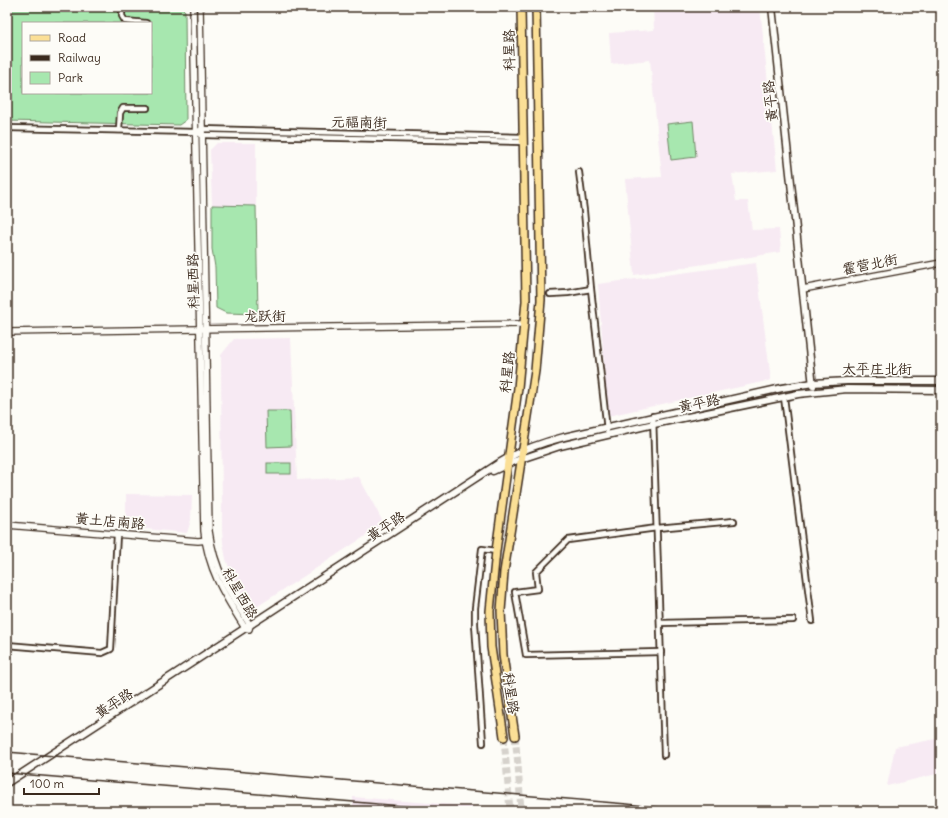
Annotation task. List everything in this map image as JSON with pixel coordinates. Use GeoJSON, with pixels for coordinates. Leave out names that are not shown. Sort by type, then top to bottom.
{"type":"FeatureCollection","features":[{"type":"Feature","properties":{"kind":"main road","name":"科星路"},"geometry":{"type":"LineString","coordinates":[[504,737],[491,638],[490,604],[520,377],[524,324],[526,275],[521,7]]}},
{"type":"Feature","properties":{"kind":"main road","name":"科星路"},"geometry":{"type":"LineString","coordinates":[[515,736],[503,655],[501,611],[504,572],[535,371],[541,300],[536,7]]}},
{"type":"Feature","properties":{"kind":"main road","name":"黄平路"},"geometry":{"type":"LineString","coordinates":[[509,460],[654,424],[814,391],[772,7]]}},
{"type":"Feature","properties":{"kind":"main road","name":"太平庄北街"},"geometry":{"type":"LineString","coordinates":[[813,383],[847,381],[941,381]]}},
{"type":"Feature","properties":{"kind":"main road","name":"黄平路"},"geometry":{"type":"LineString","coordinates":[[7,783],[509,460],[523,449],[548,440],[653,416],[813,383]]}},
{"type":"Feature","properties":{"kind":"main road","name":"太平庄北街"},"geometry":{"type":"LineString","coordinates":[[814,391],[847,389],[941,390]]}},
{"type":"Feature","properties":{"kind":"main road","name":"黄平路"},"geometry":{"type":"LineString","coordinates":[[7,787],[248,627]]}},
{"type":"Feature","properties":{"kind":"street"},"geometry":{"type":"LineString","coordinates":[[122,7],[122,18],[125,20],[139,22]]}},
{"type":"Feature","properties":{"kind":"street","name":"科星西路"},"geometry":{"type":"LineString","coordinates":[[193,7],[203,329],[208,557],[223,592],[248,627]]}},
{"type":"Feature","properties":{"kind":"street","name":"科星西路"},"geometry":{"type":"LineString","coordinates":[[200,7],[203,329]]}},
{"type":"Feature","properties":{"kind":"street"},"geometry":{"type":"LineString","coordinates":[[119,130],[120,113],[123,108],[146,108]]}},
{"type":"Feature","properties":{"kind":"street","name":"元福南街"},"geometry":{"type":"LineString","coordinates":[[7,128],[523,140]]}},
{"type":"Feature","properties":{"kind":"street"},"geometry":{"type":"LineString","coordinates":[[579,172],[608,435]]}},
{"type":"Feature","properties":{"kind":"street","name":"霍营北街"},"geometry":{"type":"LineString","coordinates":[[803,289],[941,263]]}},
{"type":"Feature","properties":{"kind":"street"},"geometry":{"type":"LineString","coordinates":[[550,294],[591,289]]}},
{"type":"Feature","properties":{"kind":"street","name":"龙跃街"},"geometry":{"type":"LineString","coordinates":[[7,332],[524,324]]}},
{"type":"Feature","properties":{"kind":"street"},"geometry":{"type":"LineString","coordinates":[[784,397],[812,621]]}},
{"type":"Feature","properties":{"kind":"street"},"geometry":{"type":"LineString","coordinates":[[653,416],[664,755]]}},
{"type":"Feature","properties":{"kind":"street"},"geometry":{"type":"LineString","coordinates":[[661,652],[526,655],[514,592],[538,589],[536,572],[568,540],[657,528],[734,521]]}},
{"type":"Feature","properties":{"kind":"street","name":"黄土店南路"},"geometry":{"type":"LineString","coordinates":[[7,525],[208,540]]}},
{"type":"Feature","properties":{"kind":"street"},"geometry":{"type":"LineString","coordinates":[[7,646],[102,653],[111,649],[117,534]]}},
{"type":"Feature","properties":{"kind":"street"},"geometry":{"type":"LineString","coordinates":[[483,743],[476,636],[476,608],[482,549],[496,551]]}},
{"type":"Feature","properties":{"kind":"street"},"geometry":{"type":"LineString","coordinates":[[660,623],[793,620]]}},
{"type":"Feature","properties":{"kind":"shaded area"},"geometry":{"type":"Polygon","coordinates":[[[653,7],[760,7],[777,170],[732,174],[736,201],[748,201],[752,230],[779,229],[781,252],[634,275],[625,179],[662,177],[650,60],[611,64],[609,33],[654,30],[653,7]]]}},
{"type":"Feature","properties":{"kind":"shaded area"},"geometry":{"type":"Polygon","coordinates":[[[217,143],[256,143],[256,206],[212,205],[210,150],[217,143]]]}},
{"type":"Feature","properties":{"kind":"shaded area"},"geometry":{"type":"Polygon","coordinates":[[[756,263],[771,380],[608,416],[598,284],[756,263]]]}},
{"type":"Feature","properties":{"kind":"shaded area"},"geometry":{"type":"Polygon","coordinates":[[[291,338],[297,480],[359,477],[384,524],[252,610],[249,610],[232,577],[223,543],[221,355],[234,339],[291,338]]]}},
{"type":"Feature","properties":{"kind":"shaded area"},"geometry":{"type":"Polygon","coordinates":[[[126,494],[192,495],[191,520],[187,533],[126,527],[126,494]]]}},
{"type":"Feature","properties":{"kind":"shaded area"},"geometry":{"type":"Polygon","coordinates":[[[941,738],[941,773],[887,786],[895,747],[941,738]]]}},
{"type":"Feature","properties":{"kind":"shaded area"},"geometry":{"type":"Polygon","coordinates":[[[353,797],[531,811],[353,811],[353,797]]]}},
{"type":"Feature","properties":{"kind":"green space"},"geometry":{"type":"Polygon","coordinates":[[[7,7],[181,7],[185,11],[186,120],[179,125],[7,121],[7,7]]]}},
{"type":"Feature","properties":{"kind":"green space"},"geometry":{"type":"Polygon","coordinates":[[[693,121],[696,157],[671,160],[667,124],[693,121]]]}},
{"type":"Feature","properties":{"kind":"green space"},"geometry":{"type":"Polygon","coordinates":[[[212,205],[256,206],[258,314],[226,313],[216,308],[215,267],[212,249],[212,205]]]}},
{"type":"Feature","properties":{"kind":"green space"},"geometry":{"type":"Polygon","coordinates":[[[266,411],[290,411],[291,446],[267,447],[266,411]]]}},
{"type":"Feature","properties":{"kind":"green space"},"geometry":{"type":"Polygon","coordinates":[[[267,463],[291,463],[291,474],[267,474],[267,463]]]}},
{"type":"Feature","properties":{"kind":"tunnel"},"geometry":{"type":"LineString","coordinates":[[515,736],[521,811]]}},
{"type":"Feature","properties":{"kind":"tunnel"},"geometry":{"type":"LineString","coordinates":[[504,737],[510,811]]}},
{"type":"Feature","properties":{"kind":"railway"},"geometry":{"type":"LineString","coordinates":[[7,752],[627,804],[687,811]]}},
{"type":"Feature","properties":{"kind":"railway"},"geometry":{"type":"LineString","coordinates":[[7,773],[462,811]]}}]}
